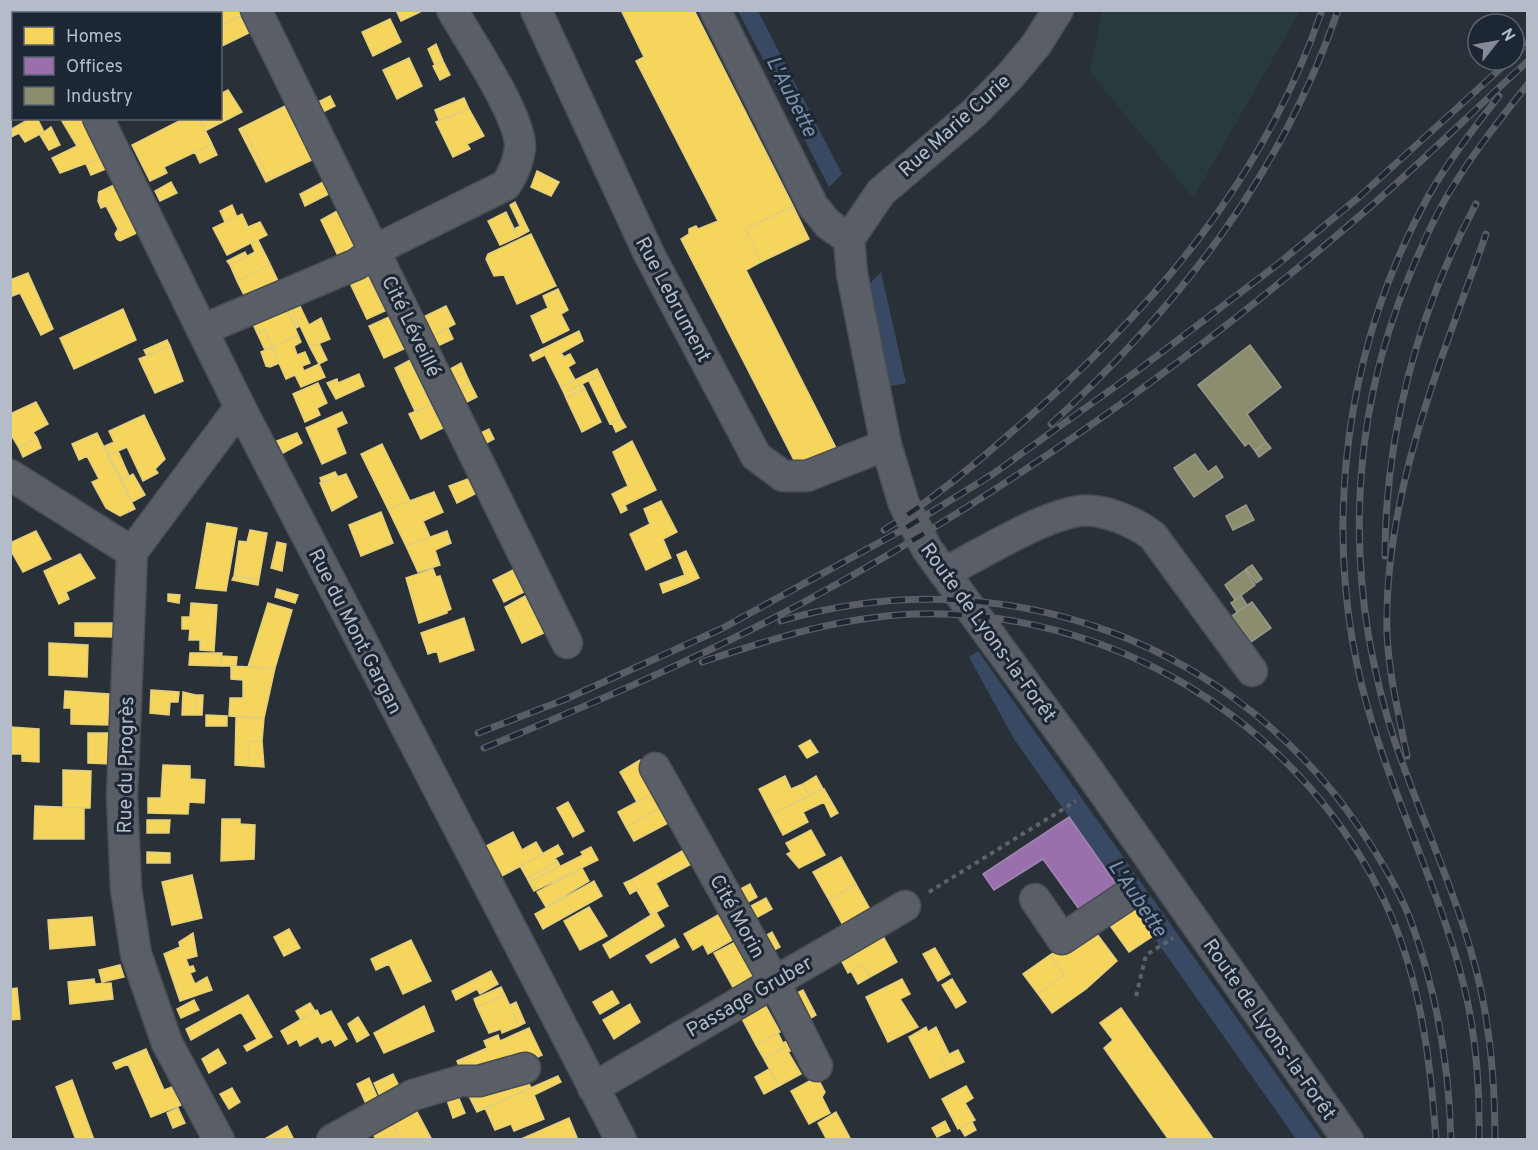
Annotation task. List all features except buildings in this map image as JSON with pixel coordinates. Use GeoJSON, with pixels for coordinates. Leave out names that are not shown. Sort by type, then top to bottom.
{"type":"FeatureCollection","features":[{"type":"Feature","properties":{"kind":"street","name":"Cité Léveillé"},"geometry":{"type":"LineString","coordinates":[[256,10],[567,643]]}},
{"type":"Feature","properties":{"kind":"street"},"geometry":{"type":"LineString","coordinates":[[202,330],[357,264],[375,250],[506,185],[515,171],[520,145],[512,117],[452,10]]}},
{"type":"Feature","properties":{"kind":"street","name":"Rue Lebrument"},"geometry":{"type":"LineString","coordinates":[[537,10],[648,254],[756,456],[783,476],[807,476],[886,445]]}},
{"type":"Feature","properties":{"kind":"street"},"geometry":{"type":"LineString","coordinates":[[714,10],[813,206],[828,224],[849,239]]}},
{"type":"Feature","properties":{"kind":"street","name":"Rue Marie Curie"},"geometry":{"type":"LineString","coordinates":[[849,239],[871,204],[910,166],[974,113],[1010,76],[1058,10]]}},
{"type":"Feature","properties":{"kind":"street","name":"Rue du Mont Gargan"},"geometry":{"type":"LineString","coordinates":[[99,120],[240,407],[621,1140]]}},
{"type":"Feature","properties":{"kind":"street","name":"Route de Lyons-la-Forêt"},"geometry":{"type":"LineString","coordinates":[[849,239],[852,274],[886,445],[904,504],[944,573],[1081,760],[1348,1140]]}},
{"type":"Feature","properties":{"kind":"street"},"geometry":{"type":"LineString","coordinates":[[10,475],[132,552],[240,407]]}},
{"type":"Feature","properties":{"kind":"street"},"geometry":{"type":"LineString","coordinates":[[944,573],[1034,527],[1080,511],[1136,522],[1153,536],[1252,671]]}},
{"type":"Feature","properties":{"kind":"street","name":"Rue du Progrès"},"geometry":{"type":"LineString","coordinates":[[132,552],[122,796],[126,889],[136,954],[167,1043],[219,1140]]}},
{"type":"Feature","properties":{"kind":"street","name":"Cité Morin"},"geometry":{"type":"LineString","coordinates":[[655,768],[774,981],[817,1066]]}},
{"type":"Feature","properties":{"kind":"street"},"geometry":{"type":"LineString","coordinates":[[1035,899],[1062,939],[1125,897]]}},
{"type":"Feature","properties":{"kind":"street","name":"Passage Gruber"},"geometry":{"type":"LineString","coordinates":[[593,1088],[905,906]]}},
{"type":"Feature","properties":{"kind":"street"},"geometry":{"type":"LineString","coordinates":[[332,1140],[413,1095],[460,1081],[479,1082],[525,1068]]}},
{"type":"Feature","properties":{"kind":"path"},"geometry":{"type":"LineString","coordinates":[[905,906],[1058,813]]}},
{"type":"Feature","properties":{"kind":"path"},"geometry":{"type":"LineString","coordinates":[[1136,996],[1146,955],[1160,946]]}},
{"type":"Feature","properties":{"kind":"green space"},"geometry":{"type":"Polygon","coordinates":[[[1102,11],[1300,11],[1193,198],[1090,72],[1102,11]]]}},
{"type":"Feature","properties":{"kind":"water","name":"L'Aubette"},"geometry":{"type":"Polygon","coordinates":[[[738,11],[758,11],[842,174],[829,187],[738,11]]]}},
{"type":"Feature","properties":{"kind":"water"},"geometry":{"type":"Polygon","coordinates":[[[881,272],[906,383],[885,387],[869,284],[881,272]]]}},
{"type":"Feature","properties":{"kind":"water","name":"L'Aubette"},"geometry":{"type":"Polygon","coordinates":[[[978,651],[1322,1139],[1296,1139],[1014,739],[969,657],[978,651]]]}},
{"type":"Feature","properties":{"kind":"railway"},"geometry":{"type":"LineString","coordinates":[[884,530],[951,483],[1064,386],[1111,340],[1155,291],[1197,241],[1235,188],[1268,132],[1298,73],[1322,10]]}},
{"type":"Feature","properties":{"kind":"railway"},"geometry":{"type":"LineString","coordinates":[[1051,424],[1142,333],[1221,235],[1256,182],[1287,128],[1315,70],[1338,10]]}},
{"type":"Feature","properties":{"kind":"railway"},"geometry":{"type":"LineString","coordinates":[[484,748],[647,679],[767,622],[881,559],[1028,468],[1169,369],[1304,263],[1390,189],[1528,61]]}},
{"type":"Feature","properties":{"kind":"railway"},"geometry":{"type":"LineString","coordinates":[[478,733],[566,699],[721,629],[904,529],[993,474],[1137,371],[1278,264],[1359,197],[1497,72]]}},
{"type":"Feature","properties":{"kind":"railway"},"geometry":{"type":"LineString","coordinates":[[1495,1140],[1490,1050],[1484,1006],[1474,962],[1457,907],[1396,745],[1379,686],[1367,627],[1361,568],[1360,508],[1364,449],[1374,389],[1389,331],[1410,274],[1434,219],[1452,188],[1479,148],[1528,84]]}},
{"type":"Feature","properties":{"kind":"railway"},"geometry":{"type":"LineString","coordinates":[[1479,1140],[1476,1062],[1472,1024],[1464,986],[1446,924],[1378,741],[1359,673],[1347,603],[1343,533],[1346,463],[1356,393],[1374,325],[1398,259],[1429,195],[1453,157],[1499,96]]}},
{"type":"Feature","properties":{"kind":"railway"},"geometry":{"type":"LineString","coordinates":[[1385,556],[1391,465],[1398,419],[1409,374],[1437,287],[1476,204]]}},
{"type":"Feature","properties":{"kind":"railway"},"geometry":{"type":"LineString","coordinates":[[1407,756],[1392,680],[1387,634],[1388,582],[1394,531],[1418,430],[1486,234]]}},
{"type":"Feature","properties":{"kind":"railway"},"geometry":{"type":"LineString","coordinates":[[781,621],[861,604],[941,599],[1020,607],[1096,627],[1168,657],[1235,699],[1296,751],[1349,813],[1397,889],[1409,916],[1434,998],[1444,1054],[1451,1140]]}},
{"type":"Feature","properties":{"kind":"railway"},"geometry":{"type":"LineString","coordinates":[[702,662],[781,637],[862,619],[917,614],[988,617],[1058,631],[1125,654],[1187,686],[1245,726],[1297,774],[1342,829],[1379,890],[1393,920],[1413,980],[1426,1043],[1436,1140]]}}]}
